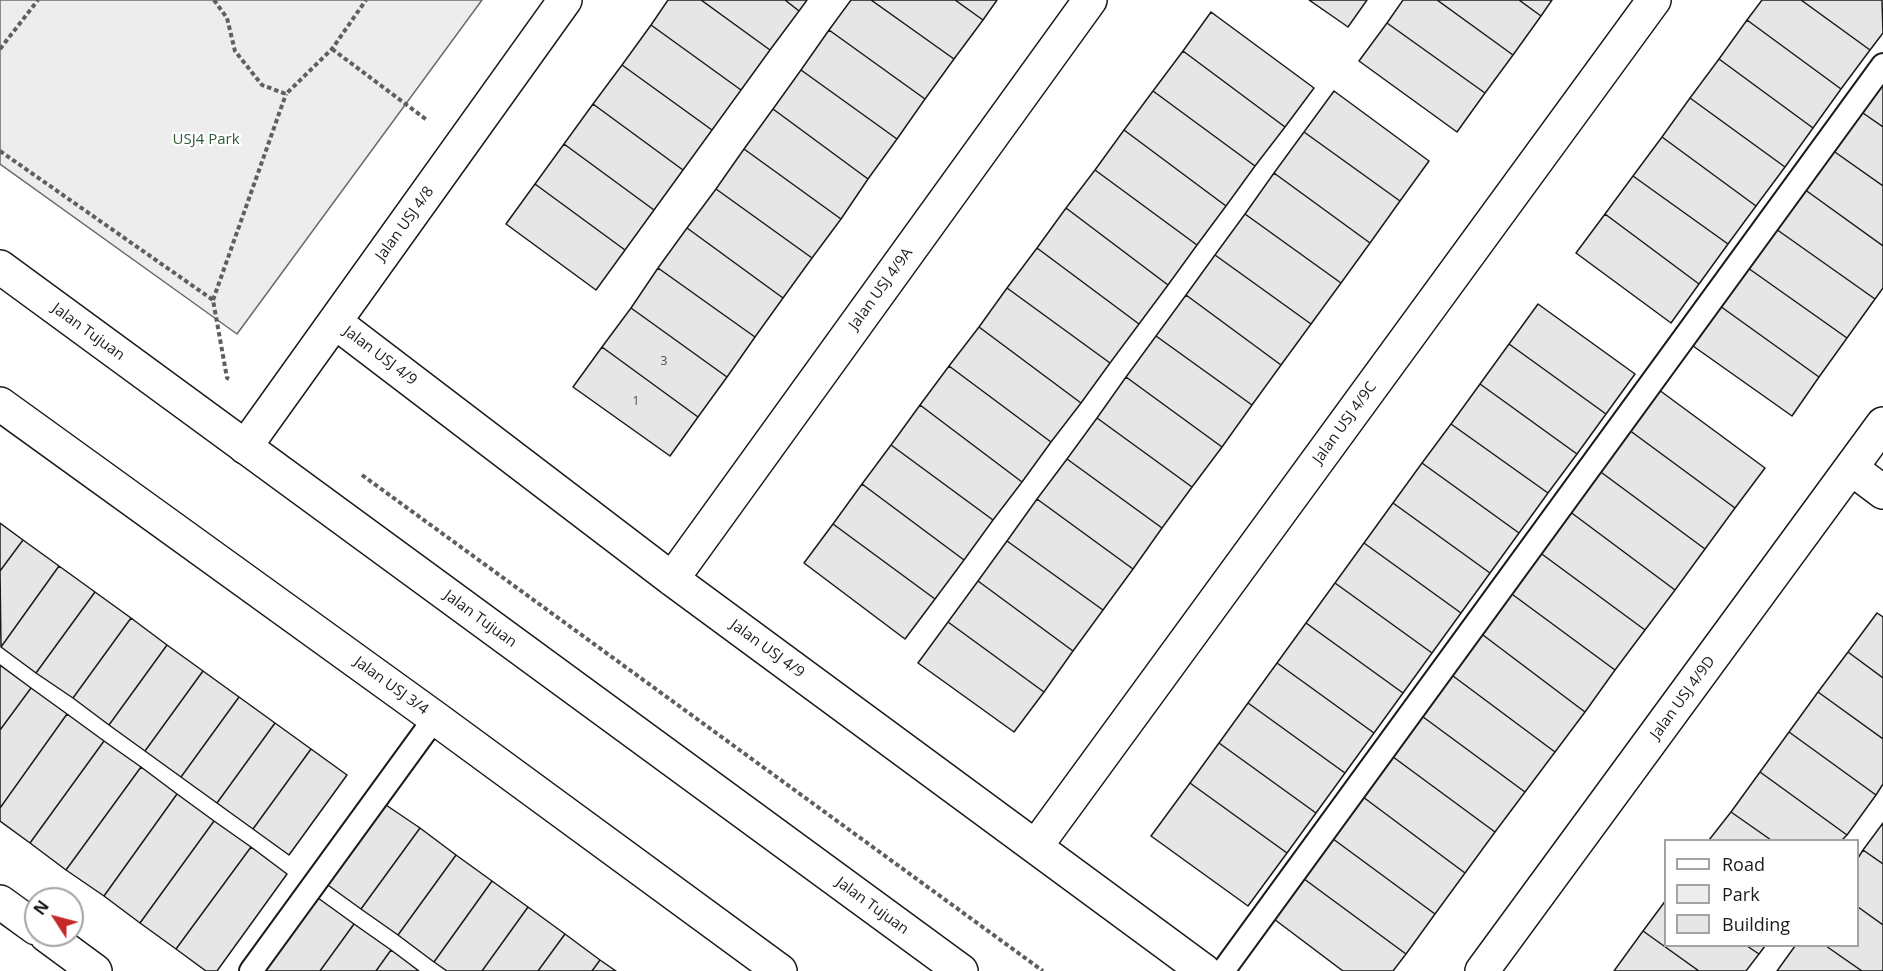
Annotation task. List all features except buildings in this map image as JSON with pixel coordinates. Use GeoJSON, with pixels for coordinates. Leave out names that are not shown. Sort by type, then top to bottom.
{"type":"FeatureCollection","features":[{"type":"Feature","properties":{"kind":"street","name":"Jalan USJ 4/8"},"geometry":{"type":"LineString","coordinates":[[245,447],[565,0]]}},
{"type":"Feature","properties":{"kind":"street","name":"Jalan USJ 4/9A"},"geometry":{"type":"LineString","coordinates":[[672,579],[1090,0]]}},
{"type":"Feature","properties":{"kind":"street","name":"Jalan USJ 4/9C"},"geometry":{"type":"LineString","coordinates":[[1036,846],[1654,0]]}},
{"type":"Feature","properties":{"kind":"street","name":"Jalan Tujuan"},"geometry":{"type":"LineString","coordinates":[[0,267],[961,971]]}},
{"type":"Feature","properties":{"kind":"street","name":"Jalan USJ 4/9"},"geometry":{"type":"LineString","coordinates":[[335,322],[672,579],[1204,971]]}},
{"type":"Feature","properties":{"kind":"street","name":"Jalan USJ 3/4"},"geometry":{"type":"LineString","coordinates":[[0,404],[780,971]]}},
{"type":"Feature","properties":{"kind":"street","name":"Jalan USJ 4/9D"},"geometry":{"type":"LineString","coordinates":[[1482,971],[1883,424]]}},
{"type":"Feature","properties":{"kind":"street"},"geometry":{"type":"LineString","coordinates":[[1851,468],[1883,492]]}},
{"type":"Feature","properties":{"kind":"street"},"geometry":{"type":"LineString","coordinates":[[0,902],[24,919]]}},
{"type":"Feature","properties":{"kind":"street"},"geometry":{"type":"LineString","coordinates":[[62,947],[95,971]]}},
{"type":"Feature","properties":{"kind":"lane"},"geometry":{"type":"LineString","coordinates":[[1222,971],[1883,65]]}},
{"type":"Feature","properties":{"kind":"lane"},"geometry":{"type":"LineString","coordinates":[[251,971],[435,718]]}},
{"type":"Feature","properties":{"kind":"path"},"geometry":{"type":"LineString","coordinates":[[0,49],[38,0]]}},
{"type":"Feature","properties":{"kind":"path"},"geometry":{"type":"LineString","coordinates":[[214,0],[227,18],[235,51],[262,85],[286,94]]}},
{"type":"Feature","properties":{"kind":"path"},"geometry":{"type":"LineString","coordinates":[[271,409],[227,378],[213,300],[286,94],[332,49],[366,0]]}},
{"type":"Feature","properties":{"kind":"path"},"geometry":{"type":"LineString","coordinates":[[332,49],[462,145]]}},
{"type":"Feature","properties":{"kind":"path"},"geometry":{"type":"LineString","coordinates":[[0,151],[213,300]]}},
{"type":"Feature","properties":{"kind":"path"},"geometry":{"type":"LineString","coordinates":[[358,472],[1043,971]]}},
{"type":"Feature","properties":{"kind":"green space","name":"USJ4 Park"},"geometry":{"type":"Polygon","coordinates":[[[0,0],[482,0],[237,334],[0,164],[0,0]]]}}]}
